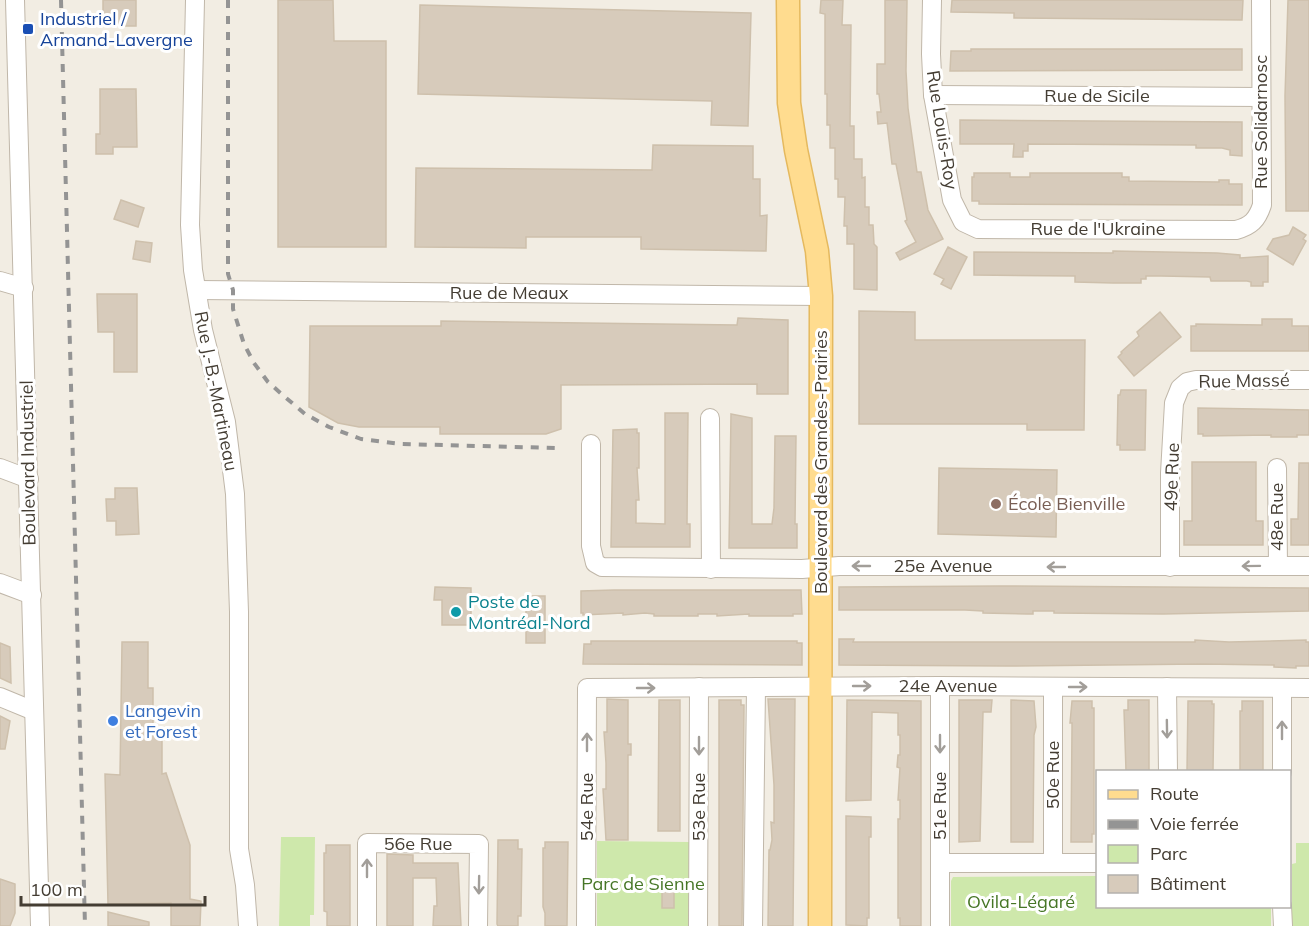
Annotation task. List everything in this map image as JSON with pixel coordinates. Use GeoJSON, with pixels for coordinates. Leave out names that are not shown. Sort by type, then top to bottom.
{"type":"FeatureCollection","features":[{"type":"Feature","properties":{"kind":"main road","name":"Boulevard des Grandes-Prairies"},"geometry":{"type":"LineString","coordinates":[[788,0],[789,102],[796,150],[817,251],[821,296],[820,926]]}},
{"type":"Feature","properties":{"kind":"street","name":"Boulevard Industriel"},"geometry":{"type":"LineString","coordinates":[[15,0],[8,34],[24,288],[40,926]]}},
{"type":"Feature","properties":{"kind":"street","name":"Rue J.-B.-Martineau"},"geometry":{"type":"LineString","coordinates":[[195,0],[190,193],[193,267],[203,330],[226,423],[235,494],[239,612],[238,849],[245,885],[248,926]]}},
{"type":"Feature","properties":{"kind":"street","name":"Rue Louis-Roy"},"geometry":{"type":"LineString","coordinates":[[932,0],[933,95],[952,200],[963,222]]}},
{"type":"Feature","properties":{"kind":"street","name":"Rue Solidarnosc"},"geometry":{"type":"LineString","coordinates":[[1236,230],[1254,222],[1262,205],[1261,0]]}},
{"type":"Feature","properties":{"kind":"street","name":"Rue de Sicile"},"geometry":{"type":"LineString","coordinates":[[933,95],[1261,97]]}},
{"type":"Feature","properties":{"kind":"street","name":"Rue de l'Ukraine"},"geometry":{"type":"LineString","coordinates":[[963,222],[978,229],[1236,230]]}},
{"type":"Feature","properties":{"kind":"street"},"geometry":{"type":"LineString","coordinates":[[0,280],[24,288]]}},
{"type":"Feature","properties":{"kind":"street","name":"Rue de Meaux"},"geometry":{"type":"LineString","coordinates":[[197,290],[821,296]]}},
{"type":"Feature","properties":{"kind":"street","name":"Rue Massé"},"geometry":{"type":"LineString","coordinates":[[1180,388],[1187,382],[1196,380],[1309,380]]}},
{"type":"Feature","properties":{"kind":"street","name":"49e Rue"},"geometry":{"type":"LineString","coordinates":[[1170,567],[1170,473],[1174,403],[1180,388]]}},
{"type":"Feature","properties":{"kind":"street"},"geometry":{"type":"LineString","coordinates":[[710,418],[711,568]]}},
{"type":"Feature","properties":{"kind":"street","name":"25e Avenue"},"geometry":{"type":"LineString","coordinates":[[591,444],[591,546],[595,563],[602,567],[802,569],[821,567],[1309,566]]}},
{"type":"Feature","properties":{"kind":"street"},"geometry":{"type":"LineString","coordinates":[[0,468],[29,479]]}},
{"type":"Feature","properties":{"kind":"street","name":"48e Rue"},"geometry":{"type":"LineString","coordinates":[[1277,468],[1278,566]]}},
{"type":"Feature","properties":{"kind":"street"},"geometry":{"type":"LineString","coordinates":[[0,583],[32,595]]}},
{"type":"Feature","properties":{"kind":"street","name":"24e Avenue"},"geometry":{"type":"LineString","coordinates":[[587,688],[940,686],[1309,688]]}},
{"type":"Feature","properties":{"kind":"street","name":"51e Rue"},"geometry":{"type":"LineString","coordinates":[[940,686],[940,926]]}},
{"type":"Feature","properties":{"kind":"street","name":"53e Rue"},"geometry":{"type":"LineString","coordinates":[[698,926],[699,687]]}},
{"type":"Feature","properties":{"kind":"street"},"geometry":{"type":"LineString","coordinates":[[753,926],[756,687]]}},
{"type":"Feature","properties":{"kind":"street","name":"50e Rue"},"geometry":{"type":"LineString","coordinates":[[1053,687],[1053,863]]}},
{"type":"Feature","properties":{"kind":"street"},"geometry":{"type":"LineString","coordinates":[[1167,687],[1168,770]]}},
{"type":"Feature","properties":{"kind":"street","name":"54e Rue"},"geometry":{"type":"LineString","coordinates":[[586,926],[587,688]]}},
{"type":"Feature","properties":{"kind":"street"},"geometry":{"type":"LineString","coordinates":[[1282,688],[1282,770]]}},
{"type":"Feature","properties":{"kind":"street"},"geometry":{"type":"LineString","coordinates":[[0,697],[34,711]]}},
{"type":"Feature","properties":{"kind":"street","name":"56e Rue"},"geometry":{"type":"LineString","coordinates":[[367,926],[367,843],[479,844],[478,926]]}},
{"type":"Feature","properties":{"kind":"street"},"geometry":{"type":"LineString","coordinates":[[940,863],[1096,863]]}},
{"type":"Feature","properties":{"kind":"street"},"geometry":{"type":"LineString","coordinates":[[1282,908],[1282,926]]}},
{"type":"Feature","properties":{"kind":"green space"},"geometry":{"type":"Polygon","coordinates":[[[281,837],[315,837],[314,915],[310,915],[310,926],[279,926],[281,837]]]}},
{"type":"Feature","properties":{"kind":"green space","name":"Parc de Sienne"},"geometry":{"type":"Polygon","coordinates":[[[597,841],[689,842],[689,926],[597,926],[597,841]]]}},
{"type":"Feature","properties":{"kind":"green space"},"geometry":{"type":"Polygon","coordinates":[[[1296,843],[1309,843],[1309,926],[1292,926],[1292,864],[1296,863],[1296,843]]]}},
{"type":"Feature","properties":{"kind":"green space","name":"Ovila-Légaré"},"geometry":{"type":"Polygon","coordinates":[[[1096,876],[1096,908],[1271,908],[1271,926],[951,926],[951,881],[953,877],[1096,876]]]}},
{"type":"Feature","properties":{"kind":"building"},"geometry":{"type":"Polygon","coordinates":[[[103,0],[136,0],[136,26],[103,26],[103,0]]]}},
{"type":"Feature","properties":{"kind":"building"},"geometry":{"type":"Polygon","coordinates":[[[278,0],[333,0],[334,41],[386,41],[386,247],[278,247],[278,0]]]}},
{"type":"Feature","properties":{"kind":"building"},"geometry":{"type":"Polygon","coordinates":[[[821,0],[843,0],[842,25],[851,25],[850,126],[854,126],[854,159],[862,159],[862,178],[865,177],[865,207],[869,207],[869,225],[873,225],[874,244],[877,247],[877,290],[854,289],[854,244],[847,244],[847,226],[844,226],[845,197],[838,197],[838,179],[835,179],[835,148],[830,148],[830,125],[827,125],[825,14],[820,13],[821,0]]]}},
{"type":"Feature","properties":{"kind":"building"},"geometry":{"type":"Polygon","coordinates":[[[885,0],[907,0],[908,108],[917,172],[921,172],[928,210],[943,239],[900,260],[896,253],[916,242],[905,221],[907,220],[896,164],[892,164],[887,123],[878,124],[877,112],[881,112],[879,94],[877,94],[877,64],[885,64],[885,0]]]}},
{"type":"Feature","properties":{"kind":"building"},"geometry":{"type":"Polygon","coordinates":[[[952,0],[1243,0],[1242,20],[1014,18],[1014,13],[951,12],[952,0]]]}},
{"type":"Feature","properties":{"kind":"building"},"geometry":{"type":"Polygon","coordinates":[[[1288,0],[1309,0],[1309,211],[1286,211],[1285,96],[1288,0]]]}},
{"type":"Feature","properties":{"kind":"building"},"geometry":{"type":"Polygon","coordinates":[[[420,5],[751,13],[748,126],[711,125],[712,101],[418,94],[420,5]]]}},
{"type":"Feature","properties":{"kind":"building"},"geometry":{"type":"Polygon","coordinates":[[[971,49],[1242,49],[1242,70],[950,71],[951,51],[971,51],[971,49]]]}},
{"type":"Feature","properties":{"kind":"building"},"geometry":{"type":"Polygon","coordinates":[[[100,89],[136,89],[137,147],[113,147],[113,154],[96,154],[96,134],[100,134],[100,89]]]}},
{"type":"Feature","properties":{"kind":"building"},"geometry":{"type":"Polygon","coordinates":[[[960,120],[1242,122],[1242,156],[1230,155],[1230,150],[1222,148],[1196,148],[1196,145],[1028,144],[1028,151],[1023,151],[1023,157],[1013,157],[1014,144],[960,144],[960,120]]]}},
{"type":"Feature","properties":{"kind":"building"},"geometry":{"type":"Polygon","coordinates":[[[653,145],[753,146],[753,179],[760,179],[760,216],[767,215],[766,251],[641,249],[641,237],[526,237],[526,248],[415,247],[416,168],[652,170],[653,145]]]}},
{"type":"Feature","properties":{"kind":"building"},"geometry":{"type":"Polygon","coordinates":[[[974,173],[1010,173],[1010,177],[1030,177],[1030,173],[1122,173],[1122,177],[1129,177],[1129,181],[1219,182],[1219,180],[1229,180],[1229,184],[1242,184],[1242,205],[979,204],[979,201],[972,201],[974,173]]]}},
{"type":"Feature","properties":{"kind":"building"},"geometry":{"type":"Polygon","coordinates":[[[121,200],[144,208],[138,227],[114,219],[121,200]]]}},
{"type":"Feature","properties":{"kind":"building"},"geometry":{"type":"Polygon","coordinates":[[[1293,227],[1306,235],[1303,239],[1306,241],[1293,265],[1267,249],[1273,239],[1289,235],[1293,227]]]}},
{"type":"Feature","properties":{"kind":"building"},"geometry":{"type":"Polygon","coordinates":[[[136,241],[152,243],[150,262],[133,259],[136,241]]]}},
{"type":"Feature","properties":{"kind":"building"},"geometry":{"type":"Polygon","coordinates":[[[948,247],[967,257],[951,289],[941,284],[944,279],[934,274],[948,247]]]}},
{"type":"Feature","properties":{"kind":"building"},"geometry":{"type":"Polygon","coordinates":[[[1113,251],[1217,253],[1240,255],[1240,258],[1268,256],[1268,282],[1263,282],[1263,286],[1251,286],[1251,282],[1247,281],[1211,281],[1210,277],[1146,276],[1146,279],[1141,279],[1141,283],[1113,283],[1075,282],[1075,276],[974,275],[974,252],[1113,253],[1113,251]]]}},
{"type":"Feature","properties":{"kind":"building"},"geometry":{"type":"Polygon","coordinates":[[[97,294],[137,294],[137,372],[114,372],[114,332],[98,332],[97,294]]]}},
{"type":"Feature","properties":{"kind":"building"},"geometry":{"type":"Polygon","coordinates":[[[859,311],[915,312],[915,340],[1085,340],[1084,430],[1027,430],[1027,424],[859,424],[859,311]]]}},
{"type":"Feature","properties":{"kind":"building"},"geometry":{"type":"Polygon","coordinates":[[[1160,312],[1181,337],[1134,376],[1118,357],[1139,336],[1137,332],[1160,312]]]}},
{"type":"Feature","properties":{"kind":"building"},"geometry":{"type":"Polygon","coordinates":[[[738,318],[788,320],[788,394],[757,394],[757,384],[561,385],[561,429],[546,434],[440,434],[440,427],[359,427],[338,423],[309,407],[310,326],[441,326],[441,321],[737,325],[738,318]]]}},
{"type":"Feature","properties":{"kind":"building"},"geometry":{"type":"Polygon","coordinates":[[[1262,319],[1292,319],[1292,326],[1309,326],[1309,351],[1191,351],[1191,326],[1196,326],[1196,324],[1262,325],[1262,319]]]}},
{"type":"Feature","properties":{"kind":"building"},"geometry":{"type":"Polygon","coordinates":[[[1121,390],[1146,390],[1145,450],[1120,450],[1120,445],[1117,445],[1118,395],[1121,390]]]}},
{"type":"Feature","properties":{"kind":"building"},"geometry":{"type":"Polygon","coordinates":[[[1198,408],[1309,410],[1309,435],[1297,435],[1297,437],[1203,436],[1203,434],[1198,434],[1198,408]]]}},
{"type":"Feature","properties":{"kind":"building"},"geometry":{"type":"Polygon","coordinates":[[[665,413],[688,413],[687,524],[690,524],[690,547],[611,547],[613,430],[637,429],[639,433],[639,468],[637,468],[639,500],[636,500],[636,523],[665,524],[665,413]]]}},
{"type":"Feature","properties":{"kind":"building"},"geometry":{"type":"Polygon","coordinates":[[[731,414],[752,418],[752,524],[772,524],[775,436],[796,436],[797,548],[729,548],[731,414]]]}},
{"type":"Feature","properties":{"kind":"building"},"geometry":{"type":"Polygon","coordinates":[[[1192,462],[1256,462],[1256,521],[1263,521],[1263,545],[1184,545],[1184,521],[1192,521],[1192,462]]]}},
{"type":"Feature","properties":{"kind":"building"},"geometry":{"type":"Polygon","coordinates":[[[1299,463],[1309,463],[1309,545],[1291,545],[1291,519],[1298,519],[1299,463]]]}},
{"type":"Feature","properties":{"kind":"building"},"geometry":{"type":"Polygon","coordinates":[[[939,468],[1057,470],[1056,537],[938,534],[939,468]]]}},
{"type":"Feature","properties":{"kind":"building"},"geometry":{"type":"Polygon","coordinates":[[[115,488],[137,488],[139,534],[116,535],[116,521],[107,521],[106,499],[115,499],[115,488]]]}},
{"type":"Feature","properties":{"kind":"building","name":"Poste de Montréal-Nord"},"geometry":{"type":"Polygon","coordinates":[[[435,587],[471,588],[471,625],[442,625],[442,600],[434,600],[435,587]]]}},
{"type":"Feature","properties":{"kind":"building"},"geometry":{"type":"Polygon","coordinates":[[[839,587],[1309,588],[1309,611],[1163,614],[1033,611],[1033,614],[1027,614],[983,613],[983,611],[965,610],[839,610],[839,587]]]}},
{"type":"Feature","properties":{"kind":"building"},"geometry":{"type":"Polygon","coordinates":[[[801,590],[802,614],[793,614],[793,616],[698,614],[698,616],[654,616],[654,614],[645,613],[583,615],[581,613],[581,591],[801,590]]]}},
{"type":"Feature","properties":{"kind":"building"},"geometry":{"type":"Polygon","coordinates":[[[526,596],[545,596],[545,643],[526,643],[526,596]]]}},
{"type":"Feature","properties":{"kind":"building"},"geometry":{"type":"Polygon","coordinates":[[[839,639],[854,639],[853,642],[1306,640],[1309,642],[1309,666],[1296,666],[1296,668],[1274,667],[1274,665],[1202,664],[839,665],[839,639]]]}},
{"type":"Feature","properties":{"kind":"building"},"geometry":{"type":"Polygon","coordinates":[[[591,641],[797,641],[797,643],[802,643],[802,665],[583,664],[584,644],[591,644],[591,641]]]}},
{"type":"Feature","properties":{"kind":"building"},"geometry":{"type":"Polygon","coordinates":[[[122,642],[148,642],[148,688],[153,688],[153,732],[162,732],[162,774],[166,773],[190,845],[190,899],[201,901],[200,926],[171,926],[171,903],[108,904],[105,774],[120,775],[122,642]]]}},
{"type":"Feature","properties":{"kind":"building"},"geometry":{"type":"Polygon","coordinates":[[[0,643],[10,647],[11,683],[0,678],[0,643]]]}},
{"type":"Feature","properties":{"kind":"building"},"geometry":{"type":"Polygon","coordinates":[[[607,699],[628,700],[628,744],[631,744],[631,755],[628,755],[628,840],[606,840],[603,789],[606,789],[604,732],[607,732],[607,699]]]}},
{"type":"Feature","properties":{"kind":"building"},"geometry":{"type":"Polygon","coordinates":[[[768,699],[795,699],[793,926],[768,926],[769,850],[772,840],[771,822],[774,823],[774,785],[768,699]]]}},
{"type":"Feature","properties":{"kind":"building"},"geometry":{"type":"Polygon","coordinates":[[[659,700],[680,700],[680,831],[658,831],[659,700]]]}},
{"type":"Feature","properties":{"kind":"building"},"geometry":{"type":"Polygon","coordinates":[[[719,700],[741,700],[741,705],[744,705],[742,926],[719,926],[719,700]]]}},
{"type":"Feature","properties":{"kind":"building"},"geometry":{"type":"Polygon","coordinates":[[[847,700],[921,701],[921,926],[900,926],[900,918],[898,918],[900,768],[897,767],[898,755],[900,755],[900,735],[898,735],[898,713],[872,712],[871,800],[846,801],[847,700]]]}},
{"type":"Feature","properties":{"kind":"building"},"geometry":{"type":"Polygon","coordinates":[[[959,700],[992,700],[991,712],[983,712],[980,841],[959,842],[959,700]]]}},
{"type":"Feature","properties":{"kind":"building"},"geometry":{"type":"Polygon","coordinates":[[[1011,700],[1034,701],[1036,727],[1033,842],[1011,842],[1011,700]]]}},
{"type":"Feature","properties":{"kind":"building"},"geometry":{"type":"Polygon","coordinates":[[[1128,700],[1149,700],[1149,770],[1126,770],[1124,710],[1128,710],[1128,700]]]}},
{"type":"Feature","properties":{"kind":"building"},"geometry":{"type":"Polygon","coordinates":[[[1072,701],[1092,701],[1092,708],[1094,708],[1094,834],[1092,834],[1092,842],[1071,842],[1072,723],[1070,723],[1072,701]]]}},
{"type":"Feature","properties":{"kind":"building"},"geometry":{"type":"Polygon","coordinates":[[[1188,701],[1212,701],[1214,704],[1213,770],[1187,770],[1188,701]]]}},
{"type":"Feature","properties":{"kind":"building"},"geometry":{"type":"Polygon","coordinates":[[[1242,701],[1263,701],[1263,770],[1240,770],[1240,711],[1242,711],[1242,701]]]}},
{"type":"Feature","properties":{"kind":"building"},"geometry":{"type":"Polygon","coordinates":[[[0,716],[10,721],[5,749],[0,749],[0,716]]]}},
{"type":"Feature","properties":{"kind":"building"},"geometry":{"type":"Polygon","coordinates":[[[846,816],[871,817],[867,926],[846,925],[846,816]]]}},
{"type":"Feature","properties":{"kind":"building"},"geometry":{"type":"Polygon","coordinates":[[[498,840],[518,840],[518,849],[522,849],[521,916],[518,916],[518,926],[498,926],[497,924],[498,840]]]}},
{"type":"Feature","properties":{"kind":"building"},"geometry":{"type":"Polygon","coordinates":[[[545,842],[568,842],[567,926],[545,926],[543,848],[545,848],[545,842]]]}},
{"type":"Feature","properties":{"kind":"building"},"geometry":{"type":"Polygon","coordinates":[[[326,845],[350,845],[350,926],[327,926],[327,912],[324,911],[326,845]]]}},
{"type":"Feature","properties":{"kind":"building"},"geometry":{"type":"Polygon","coordinates":[[[387,854],[413,855],[413,863],[458,863],[461,926],[433,926],[434,906],[437,906],[436,878],[413,878],[413,926],[387,926],[387,854]]]}},
{"type":"Feature","properties":{"kind":"building"},"geometry":{"type":"Polygon","coordinates":[[[0,879],[15,884],[15,913],[10,926],[0,926],[0,879]]]}},
{"type":"Feature","properties":{"kind":"building"},"geometry":{"type":"Polygon","coordinates":[[[662,880],[674,880],[674,908],[662,908],[662,880]]]}},
{"type":"Feature","properties":{"kind":"building"},"geometry":{"type":"Polygon","coordinates":[[[108,912],[149,922],[149,926],[108,926],[108,912]]]}},
{"type":"Feature","properties":{"kind":"railway"},"geometry":{"type":"LineString","coordinates":[[61,0],[85,926]]}},
{"type":"Feature","properties":{"kind":"railway"},"geometry":{"type":"LineString","coordinates":[[228,0],[228,274],[233,290],[233,309],[244,344],[254,363],[268,382],[305,414],[329,427],[361,439],[401,444],[556,448]]}},
{"type":"Feature","properties":{"kind":"place","name":"Industriel / Armand-Lavergne"},"geometry":{"type":"Point","coordinates":[28,29]}},
{"type":"Feature","properties":{"kind":"place","name":"École Bienville"},"geometry":{"type":"Point","coordinates":[996,504]}},
{"type":"Feature","properties":{"kind":"place","name":"Poste de Montréal-Nord"},"geometry":{"type":"Point","coordinates":[456,612]}},
{"type":"Feature","properties":{"kind":"place","name":"Langevin et Forest"},"geometry":{"type":"Point","coordinates":[113,721]}}]}
